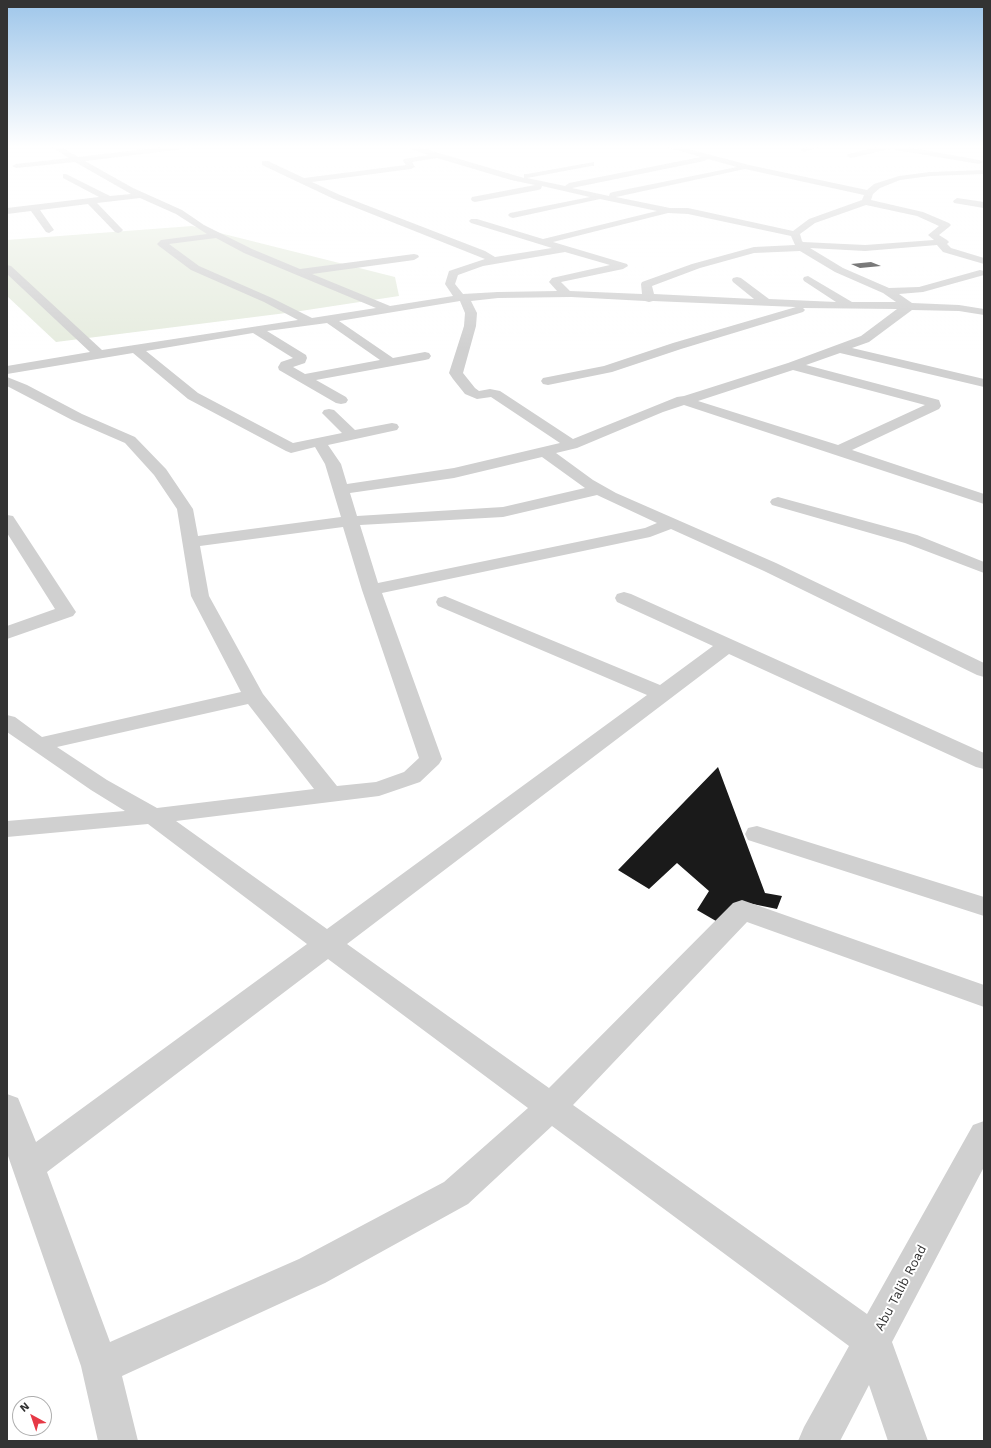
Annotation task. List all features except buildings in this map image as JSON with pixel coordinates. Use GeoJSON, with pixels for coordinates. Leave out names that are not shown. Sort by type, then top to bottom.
{"type":"FeatureCollection","features":[{"type":"Feature","properties":{"kind":"street"},"geometry":{"type":"LineString","coordinates":[[38,214],[49,230]]}},
{"type":"Feature","properties":{"kind":"street"},"geometry":{"type":"LineString","coordinates":[[102,214],[118,230]]}},
{"type":"Feature","properties":{"kind":"street"},"geometry":{"type":"LineString","coordinates":[[182,214],[218,236],[248,251],[390,310]]}},
{"type":"Feature","properties":{"kind":"street"},"geometry":{"type":"LineString","coordinates":[[380,214],[481,252],[494,260]]}},
{"type":"Feature","properties":{"kind":"street"},"geometry":{"type":"LineString","coordinates":[[513,215],[520,214]]}},
{"type":"Feature","properties":{"kind":"street"},"geometry":{"type":"LineString","coordinates":[[543,241],[659,214]]}},
{"type":"Feature","properties":{"kind":"street"},"geometry":{"type":"LineString","coordinates":[[700,214],[795,234]]}},
{"type":"Feature","properties":{"kind":"street"},"geometry":{"type":"LineString","coordinates":[[795,234],[802,226],[829,214]]}},
{"type":"Feature","properties":{"kind":"street"},"geometry":{"type":"LineString","coordinates":[[915,214],[946,225],[933,235],[944,242]]}},
{"type":"Feature","properties":{"kind":"street"},"geometry":{"type":"LineString","coordinates":[[474,221],[623,266],[556,280],[554,282],[567,294]]}},
{"type":"Feature","properties":{"kind":"street"},"geometry":{"type":"LineString","coordinates":[[795,234],[801,246],[839,270],[887,292],[909,306]]}},
{"type":"Feature","properties":{"kind":"street"},"geometry":{"type":"LineString","coordinates":[[218,236],[164,242],[162,244],[195,268],[268,300],[311,322]]}},
{"type":"Feature","properties":{"kind":"street"},"geometry":{"type":"LineString","coordinates":[[649,298],[646,284],[696,266],[754,250],[801,246],[865,248],[944,242]]}},
{"type":"Feature","properties":{"kind":"street"},"geometry":{"type":"LineString","coordinates":[[944,242],[941,244],[947,250],[984,261]]}},
{"type":"Feature","properties":{"kind":"street"},"geometry":{"type":"LineString","coordinates":[[566,249],[494,260],[479,264],[452,273],[450,284],[462,298],[471,313],[470,326],[456,372],[458,376],[470,391],[477,394],[495,394],[572,445]]}},
{"type":"Feature","properties":{"kind":"street"},"geometry":{"type":"LineString","coordinates":[[300,272],[414,257]]}},
{"type":"Feature","properties":{"kind":"street"},"geometry":{"type":"LineString","coordinates":[[7,268],[99,354]]}},
{"type":"Feature","properties":{"kind":"street"},"geometry":{"type":"LineString","coordinates":[[887,292],[919,290],[980,273]]}},
{"type":"Feature","properties":{"kind":"street"},"geometry":{"type":"LineString","coordinates":[[808,279],[849,305]]}},
{"type":"Feature","properties":{"kind":"street"},"geometry":{"type":"LineString","coordinates":[[737,280],[767,303]]}},
{"type":"Feature","properties":{"kind":"street"},"geometry":{"type":"LineString","coordinates":[[7,370],[255,328],[311,322],[462,298],[498,295],[567,294],[818,305],[960,308],[984,312]]}},
{"type":"Feature","properties":{"kind":"street"},"geometry":{"type":"LineString","coordinates":[[548,381],[608,369],[677,346],[818,305]]}},
{"type":"Feature","properties":{"kind":"street"},"geometry":{"type":"LineString","coordinates":[[341,490],[454,473],[572,445],[682,400],[793,366],[865,339],[909,306]]}},
{"type":"Feature","properties":{"kind":"street"},"geometry":{"type":"LineString","coordinates":[[329,319],[391,362]]}},
{"type":"Feature","properties":{"kind":"street"},"geometry":{"type":"LineString","coordinates":[[255,328],[301,358],[300,360],[284,367],[341,400]]}},
{"type":"Feature","properties":{"kind":"street"},"geometry":{"type":"LineString","coordinates":[[134,348],[193,396],[291,448],[392,427]]}},
{"type":"Feature","properties":{"kind":"street"},"geometry":{"type":"LineString","coordinates":[[839,349],[984,383]]}},
{"type":"Feature","properties":{"kind":"street"},"geometry":{"type":"LineString","coordinates":[[304,378],[425,356]]}},
{"type":"Feature","properties":{"kind":"street"},"geometry":{"type":"LineString","coordinates":[[13,357],[24,367]]}},
{"type":"Feature","properties":{"kind":"street"},"geometry":{"type":"LineString","coordinates":[[793,366],[934,403],[934,406],[838,451]]}},
{"type":"Feature","properties":{"kind":"street"},"geometry":{"type":"LineString","coordinates":[[7,382],[22,388],[77,417],[130,440],[160,472],[185,509],[200,596],[253,696],[330,795]]}},
{"type":"Feature","properties":{"kind":"street"},"geometry":{"type":"LineString","coordinates":[[682,400],[984,500]]}},
{"type":"Feature","properties":{"kind":"street"},"geometry":{"type":"LineString","coordinates":[[329,413],[352,435]]}},
{"type":"Feature","properties":{"kind":"street"},"geometry":{"type":"LineString","coordinates":[[7,829],[153,816],[379,788],[412,777],[431,759],[371,590],[333,464],[319,442]]}},
{"type":"Feature","properties":{"kind":"street"},"geometry":{"type":"LineString","coordinates":[[545,452],[610,496],[770,567],[984,671]]}},
{"type":"Feature","properties":{"kind":"street"},"geometry":{"type":"LineString","coordinates":[[191,542],[350,521],[503,512],[599,490]]}},
{"type":"Feature","properties":{"kind":"street"},"geometry":{"type":"LineString","coordinates":[[778,502],[911,539],[984,568]]}},
{"type":"Feature","properties":{"kind":"street"},"geometry":{"type":"LineString","coordinates":[[7,520],[66,612],[7,633]]}},
{"type":"Feature","properties":{"kind":"street"},"geometry":{"type":"LineString","coordinates":[[371,590],[650,532],[672,523]]}},
{"type":"Feature","properties":{"kind":"street"},"geometry":{"type":"LineString","coordinates":[[624,598],[984,762]]}},
{"type":"Feature","properties":{"kind":"street"},"geometry":{"type":"LineString","coordinates":[[445,602],[662,694]]}},
{"type":"Feature","properties":{"kind":"street"},"geometry":{"type":"LineString","coordinates":[[28,1167],[728,645]]}},
{"type":"Feature","properties":{"kind":"street"},"geometry":{"type":"LineString","coordinates":[[38,745],[253,696]]}},
{"type":"Feature","properties":{"kind":"street"},"geometry":{"type":"LineString","coordinates":[[7,722],[38,745],[99,785],[153,816],[326,944],[552,1106],[873,1341],[908,1441]]}},
{"type":"Feature","properties":{"kind":"street"},"geometry":{"type":"LineString","coordinates":[[757,834],[984,907]]}},
{"type":"Feature","properties":{"kind":"street"},"geometry":{"type":"LineString","coordinates":[[100,1366],[312,1271],[456,1193],[552,1106],[742,910],[984,996]]}},
{"type":"Feature","properties":{"kind":"street"},"geometry":{"type":"LineString","coordinates":[[7,1107],[100,1366],[118,1441]]}},
{"type":"Feature","properties":{"kind":"street","name":"Abu Talib Road"},"geometry":{"type":"LineString","coordinates":[[818,1441],[984,1135]]}},
{"type":"Feature","properties":{"kind":"shaded area"},"geometry":{"type":"Polygon","coordinates":[[[192,226],[395,277],[399,296],[294,312],[56,342],[7,296],[7,240],[192,226]]]}}]}
